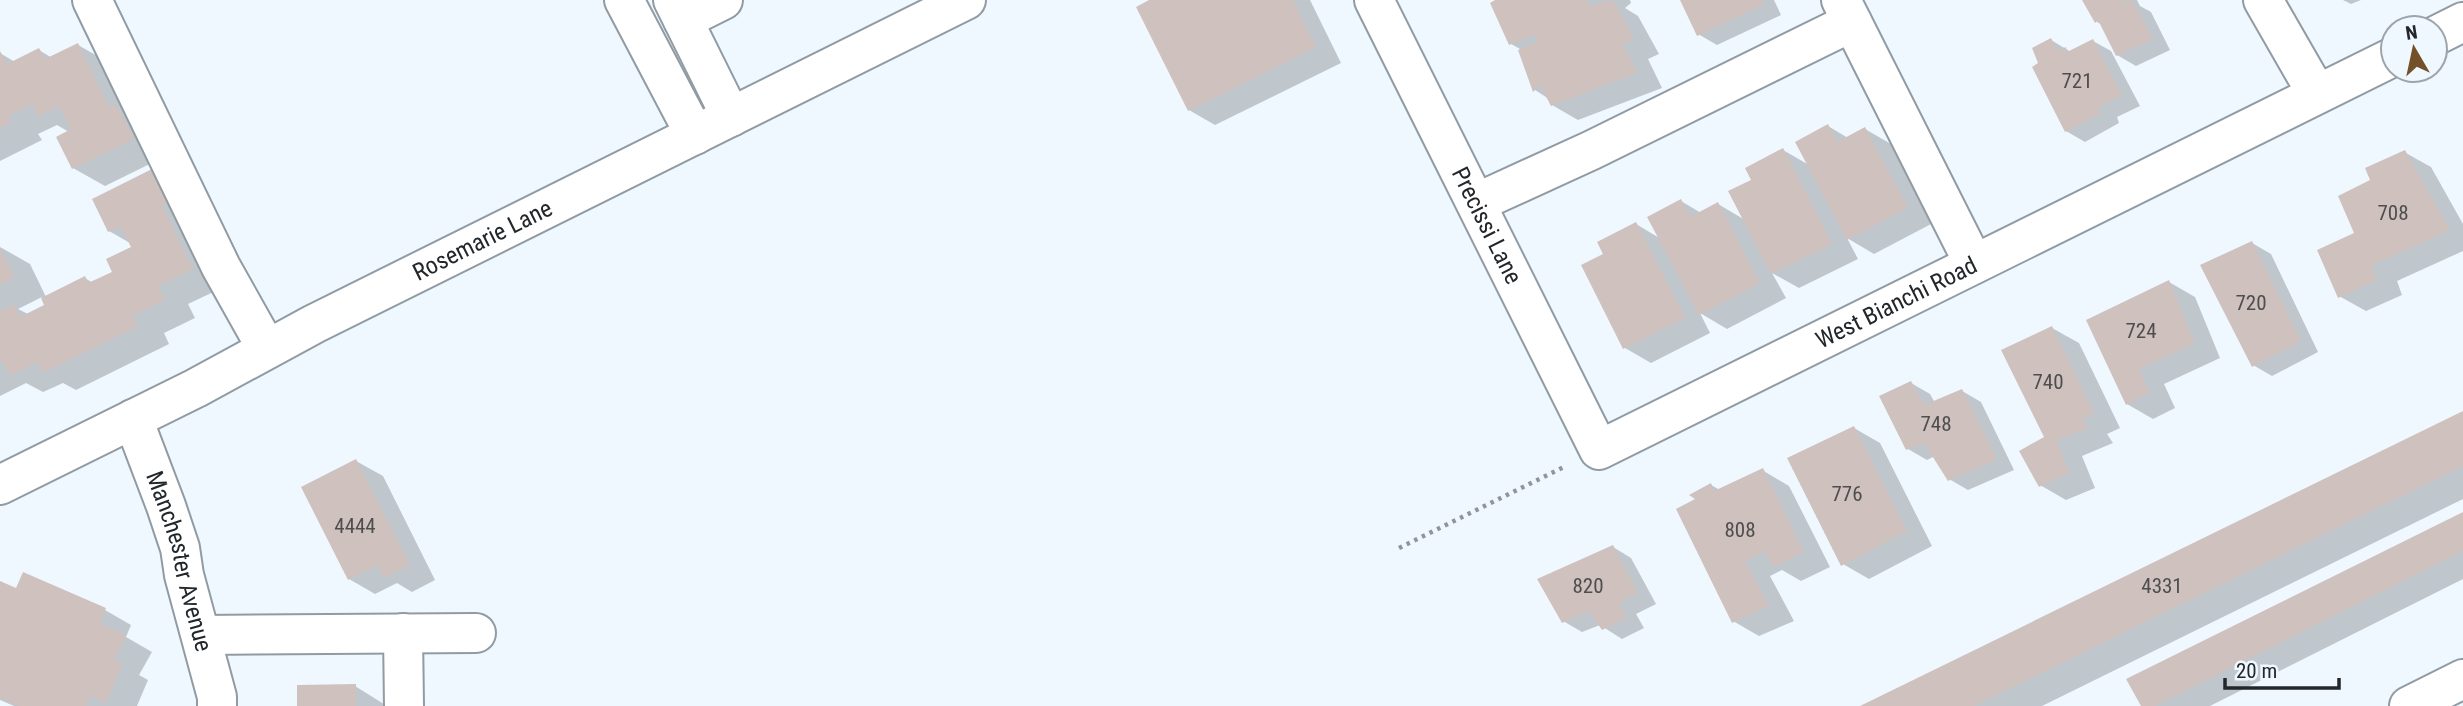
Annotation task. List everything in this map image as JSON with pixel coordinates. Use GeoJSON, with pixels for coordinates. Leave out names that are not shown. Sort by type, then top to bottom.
{"type":"FeatureCollection","features":[{"type":"Feature","properties":{"kind":"street"},"geometry":{"type":"LineString","coordinates":[[92,0],[222,267],[267,349]]}},
{"type":"Feature","properties":{"kind":"street"},"geometry":{"type":"LineString","coordinates":[[624,0],[695,135]]}},
{"type":"Feature","properties":{"kind":"street"},"geometry":{"type":"LineString","coordinates":[[723,0],[678,10],[731,117]]}},
{"type":"Feature","properties":{"kind":"street","name":"Rosemarie Lane"},"geometry":{"type":"LineString","coordinates":[[0,485],[966,0]]}},
{"type":"Feature","properties":{"kind":"street","name":"Precissi Lane"},"geometry":{"type":"LineString","coordinates":[[1374,0],[1599,450]]}},
{"type":"Feature","properties":{"kind":"street"},"geometry":{"type":"LineString","coordinates":[[2263,0],[2318,94]]}},
{"type":"Feature","properties":{"kind":"street"},"geometry":{"type":"LineString","coordinates":[[1476,203],[1592,150],[1847,11],[1974,264]]}},
{"type":"Feature","properties":{"kind":"street","name":"West Bianchi Road"},"geometry":{"type":"LineString","coordinates":[[1599,450],[2379,64]]}},
{"type":"Feature","properties":{"kind":"street","name":"Manchester Avenue"},"geometry":{"type":"LineString","coordinates":[[133,419],[170,516],[217,706]]}},
{"type":"Feature","properties":{"kind":"street"},"geometry":{"type":"LineString","coordinates":[[201,635],[476,633]]}},
{"type":"Feature","properties":{"kind":"street"},"geometry":{"type":"LineString","coordinates":[[403,634],[404,706]]}},
{"type":"Feature","properties":{"kind":"street"},"geometry":{"type":"LineString","coordinates":[[2409,706],[2457,690]]}},
{"type":"Feature","properties":{"kind":"path"},"geometry":{"type":"LineString","coordinates":[[1399,548],[1599,450]]}},
{"type":"Feature","properties":{"kind":"building"},"geometry":{"type":"Polygon","coordinates":[[[1149,0],[1293,0],[1316,47],[1188,111],[1136,7],[1149,0]]]}},
{"type":"Feature","properties":{"kind":"building"},"geometry":{"type":"Polygon","coordinates":[[[1495,0],[1587,0],[1591,6],[1613,0],[1634,39],[1623,44],[1637,73],[1551,106],[1540,85],[1533,92],[1518,50],[1537,42],[1535,35],[1509,45],[1490,3],[1495,0]]]}},
{"type":"Feature","properties":{"kind":"building"},"geometry":{"type":"Polygon","coordinates":[[[1680,0],[1762,0],[1764,4],[1697,36],[1680,0]]]}},
{"type":"Feature","properties":{"kind":"building"},"geometry":{"type":"Polygon","coordinates":[[[2082,0],[2124,0],[2126,3],[2132,0],[2153,39],[2116,56],[2098,20],[2095,23],[2082,0]]]}},
{"type":"Feature","properties":{"kind":"building"},"geometry":{"type":"Polygon","coordinates":[[[2051,38],[2058,51],[2066,47],[2067,52],[2093,39],[2122,95],[2099,107],[2101,113],[2065,132],[2032,67],[2038,63],[2032,48],[2051,38]]]}},
{"type":"Feature","properties":{"kind":"building"},"geometry":{"type":"Polygon","coordinates":[[[78,43],[109,107],[116,104],[134,139],[72,169],[56,137],[71,129],[59,106],[38,116],[32,104],[8,116],[11,122],[0,128],[0,51],[7,64],[39,48],[45,59],[78,43]]]}},
{"type":"Feature","properties":{"kind":"building"},"geometry":{"type":"Polygon","coordinates":[[[1828,124],[1837,142],[1865,127],[1908,208],[1847,240],[1795,142],[1828,124]]]}},
{"type":"Feature","properties":{"kind":"building"},"geometry":{"type":"Polygon","coordinates":[[[1783,148],[1832,244],[1771,274],[1728,191],[1751,180],[1745,168],[1783,148]]]}},
{"type":"Feature","properties":{"kind":"building"},"geometry":{"type":"Polygon","coordinates":[[[2405,150],[2450,230],[2371,266],[2377,280],[2338,298],[2317,250],[2354,233],[2338,196],[2370,180],[2365,168],[2405,150]]]}},
{"type":"Feature","properties":{"kind":"building"},"geometry":{"type":"Polygon","coordinates":[[[152,169],[168,203],[162,205],[193,269],[158,286],[165,300],[133,315],[138,326],[43,373],[37,362],[10,376],[3,361],[0,363],[0,311],[14,304],[20,317],[44,305],[41,298],[85,276],[88,283],[112,272],[106,259],[131,247],[120,226],[108,232],[92,199],[152,169]]]}},
{"type":"Feature","properties":{"kind":"building"},"geometry":{"type":"Polygon","coordinates":[[[1681,199],[1690,217],[1718,202],[1760,283],[1699,315],[1647,217],[1681,199]]]}},
{"type":"Feature","properties":{"kind":"building"},"geometry":{"type":"Polygon","coordinates":[[[1636,222],[1685,318],[1623,349],[1581,265],[1603,254],[1597,242],[1636,222]]]}},
{"type":"Feature","properties":{"kind":"building"},"geometry":{"type":"Polygon","coordinates":[[[2252,241],[2301,341],[2252,367],[2200,265],[2252,241]]]}},
{"type":"Feature","properties":{"kind":"building"},"geometry":{"type":"Polygon","coordinates":[[[0,248],[14,277],[0,285],[0,248]]]}},
{"type":"Feature","properties":{"kind":"building"},"geometry":{"type":"Polygon","coordinates":[[[2169,280],[2195,343],[2139,369],[2150,392],[2126,405],[2086,320],[2169,280]]]}},
{"type":"Feature","properties":{"kind":"building"},"geometry":{"type":"Polygon","coordinates":[[[2052,326],[2094,413],[2082,419],[2088,428],[2056,441],[2070,473],[2039,487],[2019,451],[2044,437],[2001,350],[2052,326]]]}},
{"type":"Feature","properties":{"kind":"building"},"geometry":{"type":"Polygon","coordinates":[[[1911,381],[1924,405],[1962,389],[1997,459],[1948,481],[1924,443],[1906,450],[1879,396],[1911,381]]]}},
{"type":"Feature","properties":{"kind":"building"},"geometry":{"type":"Polygon","coordinates":[[[2463,411],[2463,466],[1974,706],[1860,706],[2463,411]]]}},
{"type":"Feature","properties":{"kind":"building"},"geometry":{"type":"Polygon","coordinates":[[[1854,426],[1907,531],[1841,566],[1787,458],[1854,426]]]}},
{"type":"Feature","properties":{"kind":"building"},"geometry":{"type":"Polygon","coordinates":[[[356,459],[410,565],[384,578],[378,565],[348,580],[301,487],[356,459]]]}},
{"type":"Feature","properties":{"kind":"building"},"geometry":{"type":"Polygon","coordinates":[[[1763,468],[1804,552],[1773,567],[1765,552],[1745,561],[1769,606],[1732,623],[1676,509],[1695,499],[1689,495],[1711,483],[1714,491],[1763,468]]]}},
{"type":"Feature","properties":{"kind":"building"},"geometry":{"type":"Polygon","coordinates":[[[2463,512],[2463,551],[2155,706],[2141,706],[2126,679],[2463,512]]]}},
{"type":"Feature","properties":{"kind":"building"},"geometry":{"type":"Polygon","coordinates":[[[1613,545],[1638,593],[1619,603],[1627,618],[1602,630],[1589,611],[1562,623],[1537,579],[1613,545]]]}},
{"type":"Feature","properties":{"kind":"building"},"geometry":{"type":"Polygon","coordinates":[[[23,572],[106,608],[100,624],[126,635],[114,659],[123,664],[106,703],[90,696],[86,706],[19,706],[0,698],[0,581],[16,588],[23,572]]]}},
{"type":"Feature","properties":{"kind":"building"},"geometry":{"type":"Polygon","coordinates":[[[356,684],[356,706],[297,706],[297,685],[356,684]]]}}]}
